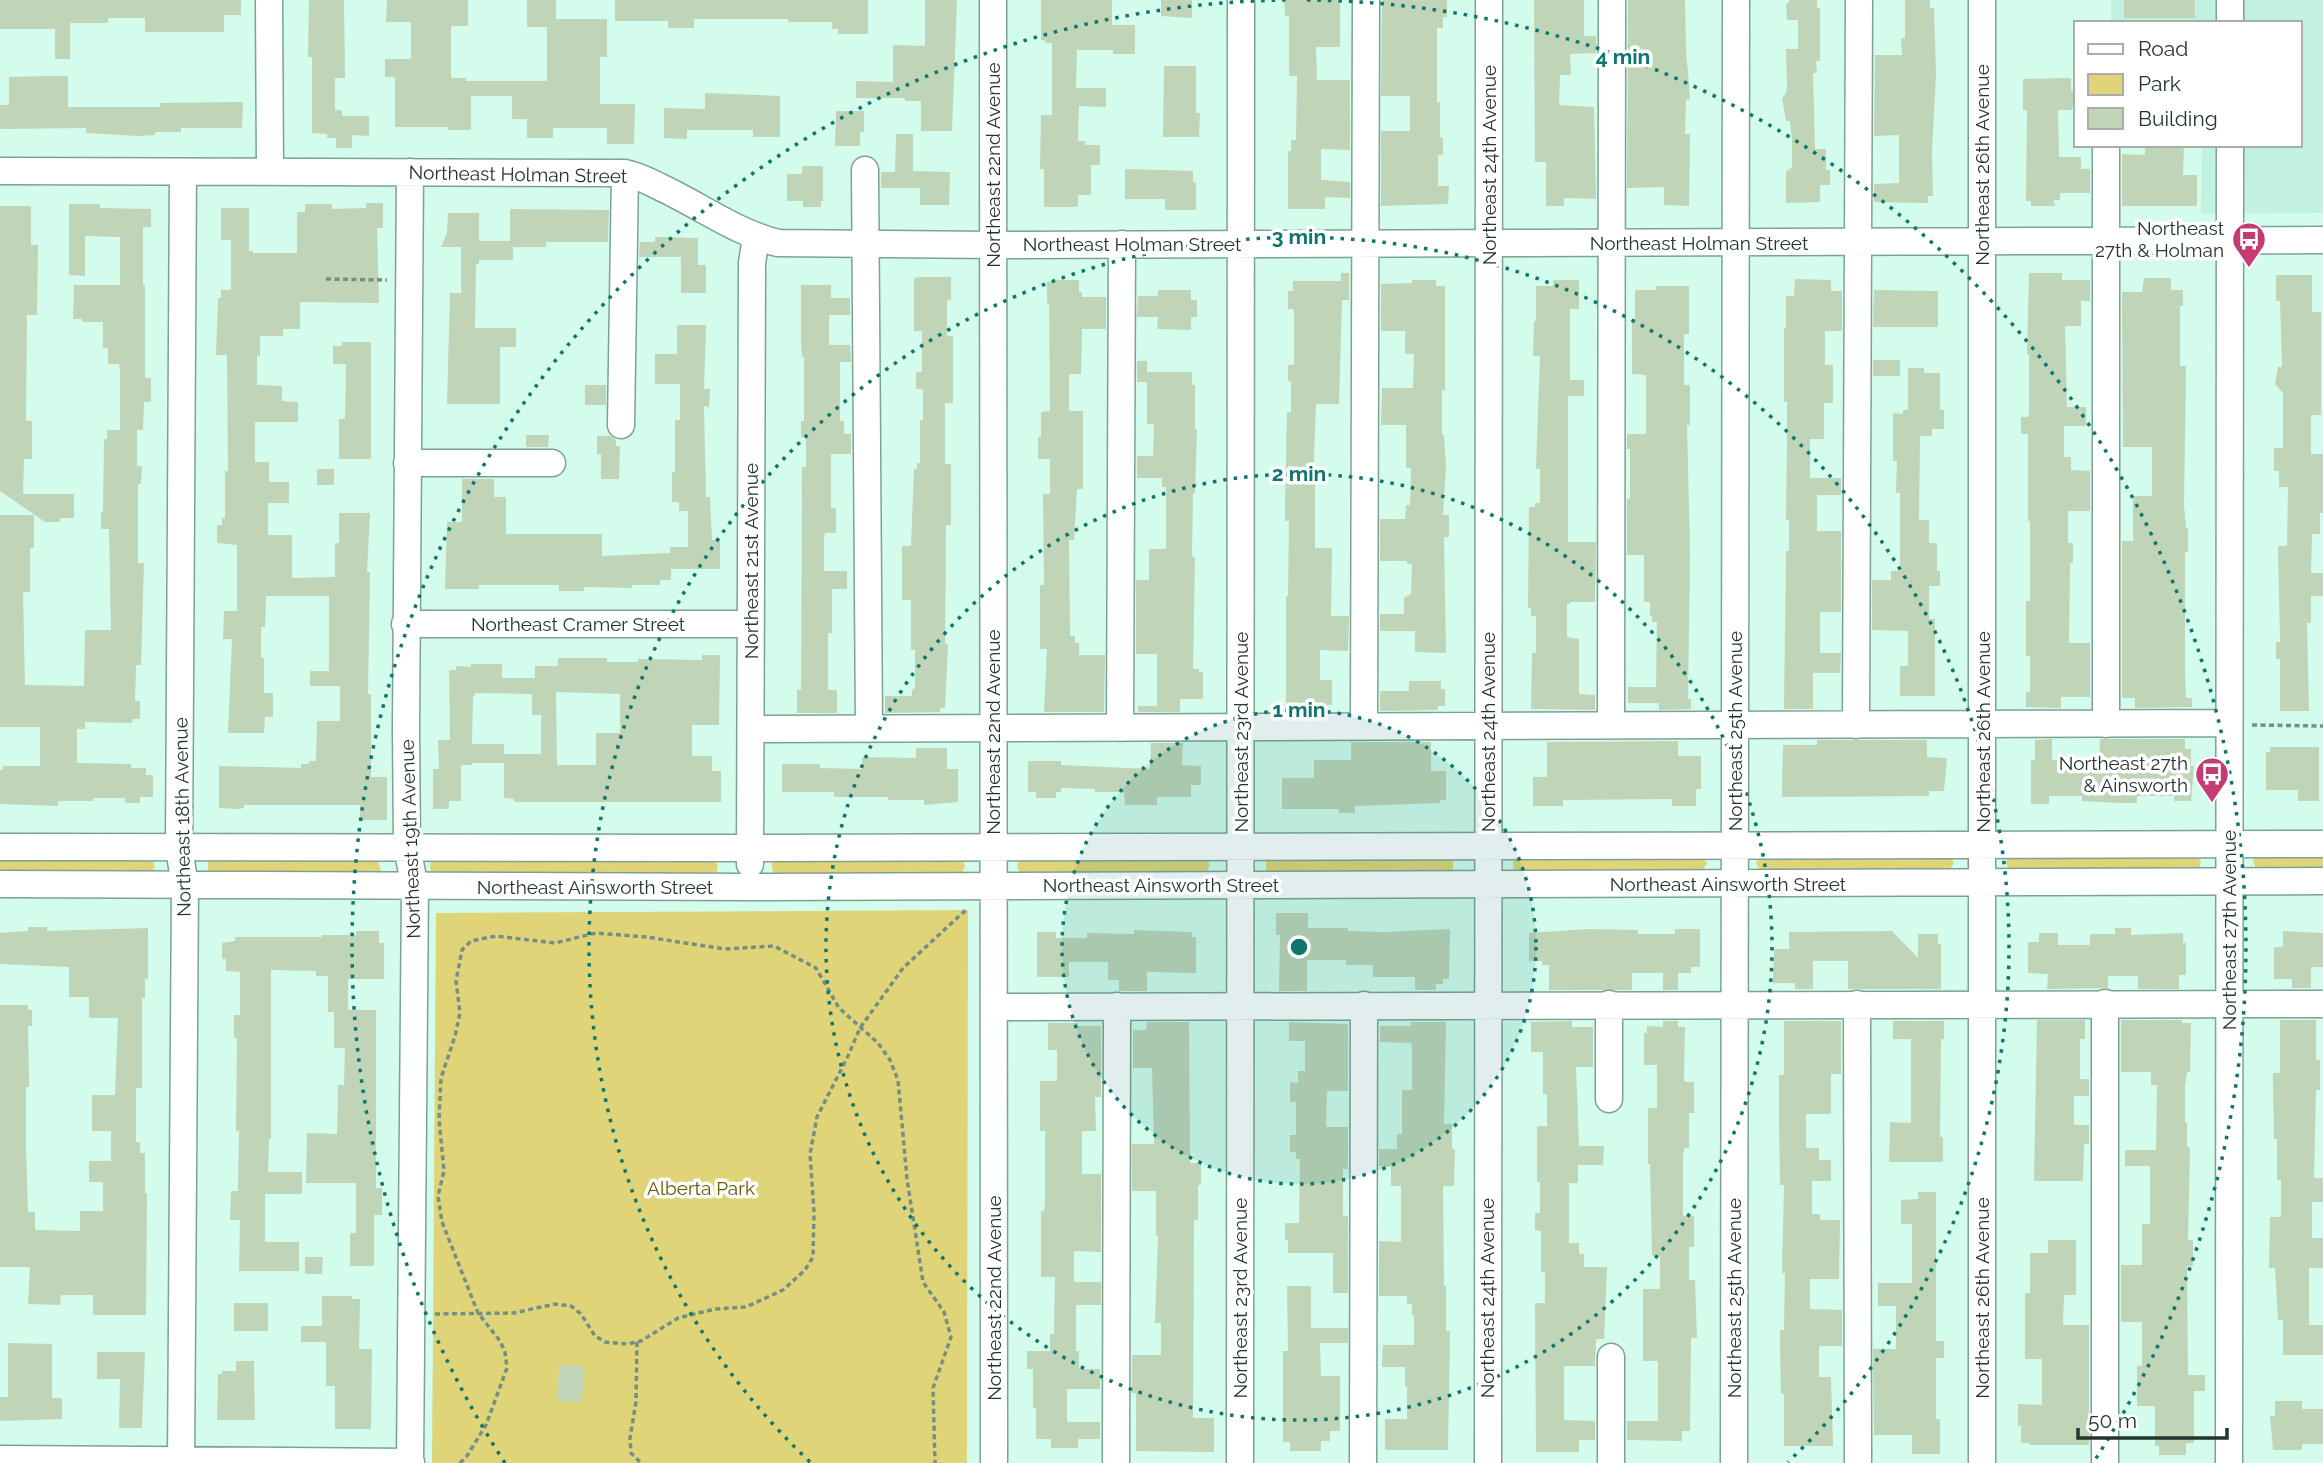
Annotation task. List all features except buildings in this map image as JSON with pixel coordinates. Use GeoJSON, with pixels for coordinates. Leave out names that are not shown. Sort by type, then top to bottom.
{"type":"FeatureCollection","features":[{"type":"Feature","properties":{"kind":"street"},"geometry":{"type":"LineString","coordinates":[[269,0],[270,172]]}},
{"type":"Feature","properties":{"kind":"street","name":"Northeast 22nd Avenue"},"geometry":{"type":"LineString","coordinates":[[993,0],[993,1463]]}},
{"type":"Feature","properties":{"kind":"street","name":"Northeast 23rd Avenue"},"geometry":{"type":"LineString","coordinates":[[1240,1463],[1241,0]]}},
{"type":"Feature","properties":{"kind":"street"},"geometry":{"type":"LineString","coordinates":[[1364,727],[1366,0]]}},
{"type":"Feature","properties":{"kind":"street","name":"Northeast 24th Avenue"},"geometry":{"type":"LineString","coordinates":[[1488,1463],[1489,0]]}},
{"type":"Feature","properties":{"kind":"street"},"geometry":{"type":"LineString","coordinates":[[1611,725],[1612,0]]}},
{"type":"Feature","properties":{"kind":"street","name":"Northeast 25th Avenue"},"geometry":{"type":"LineString","coordinates":[[1734,1463],[1736,0]]}},
{"type":"Feature","properties":{"kind":"street"},"geometry":{"type":"LineString","coordinates":[[1856,725],[1859,0]]}},
{"type":"Feature","properties":{"kind":"street","name":"Northeast 26th Avenue"},"geometry":{"type":"LineString","coordinates":[[1982,0],[1982,1463]]}},
{"type":"Feature","properties":{"kind":"street"},"geometry":{"type":"LineString","coordinates":[[2230,0],[2230,21]]}},
{"type":"Feature","properties":{"kind":"street"},"geometry":{"type":"LineString","coordinates":[[2106,147],[2106,724]]}},
{"type":"Feature","properties":{"kind":"street","name":"Northeast 27th Avenue"},"geometry":{"type":"LineString","coordinates":[[2229,1463],[2230,147]]}},
{"type":"Feature","properties":{"kind":"street"},"geometry":{"type":"LineString","coordinates":[[865,170],[869,729]]}},
{"type":"Feature","properties":{"kind":"street","name":"Northeast Holman Street"},"geometry":{"type":"LineString","coordinates":[[0,172],[625,173],[634,174],[756,236],[778,243],[993,245],[2323,240]]}},
{"type":"Feature","properties":{"kind":"street","name":"Northeast 18th Avenue"},"geometry":{"type":"LineString","coordinates":[[181,1462],[185,886],[179,848],[183,172]]}},
{"type":"Feature","properties":{"kind":"street","name":"Northeast 19th Avenue"},"geometry":{"type":"LineString","coordinates":[[410,172],[405,624],[407,848],[415,887],[411,1462]]}},
{"type":"Feature","properties":{"kind":"street"},"geometry":{"type":"LineString","coordinates":[[621,425],[625,173]]}},
{"type":"Feature","properties":{"kind":"street","name":"Northeast 21st Avenue"},"geometry":{"type":"LineString","coordinates":[[750,887],[752,264],[756,236]]}},
{"type":"Feature","properties":{"kind":"street"},"geometry":{"type":"LineString","coordinates":[[1120,728],[1122,244]]}},
{"type":"Feature","properties":{"kind":"street"},"geometry":{"type":"LineString","coordinates":[[407,463],[552,463]]}},
{"type":"Feature","properties":{"kind":"street","name":"Northeast Cramer Street"},"geometry":{"type":"LineString","coordinates":[[405,624],[751,624]]}},
{"type":"Feature","properties":{"kind":"street"},"geometry":{"type":"LineString","coordinates":[[751,729],[2229,723]]}},
{"type":"Feature","properties":{"kind":"street","name":"Northeast Ainsworth Street"},"geometry":{"type":"LineString","coordinates":[[0,847],[2323,844]]}},
{"type":"Feature","properties":{"kind":"street","name":"Northeast Ainsworth Street"},"geometry":{"type":"LineString","coordinates":[[0,884],[750,887],[2323,881]]}},
{"type":"Feature","properties":{"kind":"street"},"geometry":{"type":"LineString","coordinates":[[2105,1003],[2105,1463]]}},
{"type":"Feature","properties":{"kind":"street"},"geometry":{"type":"LineString","coordinates":[[1609,1004],[1609,1099]]}},
{"type":"Feature","properties":{"kind":"street"},"geometry":{"type":"LineString","coordinates":[[1857,1004],[1858,1463]]}},
{"type":"Feature","properties":{"kind":"street"},"geometry":{"type":"LineString","coordinates":[[994,1007],[2323,1004]]}},
{"type":"Feature","properties":{"kind":"street"},"geometry":{"type":"LineString","coordinates":[[1363,1463],[1364,1005]]}},
{"type":"Feature","properties":{"kind":"street"},"geometry":{"type":"LineString","coordinates":[[1116,1463],[1117,1006]]}},
{"type":"Feature","properties":{"kind":"street"},"geometry":{"type":"LineString","coordinates":[[1611,1357],[1611,1463]]}},
{"type":"Feature","properties":{"kind":"street"},"geometry":{"type":"LineString","coordinates":[[0,1459],[411,1462]]}},
{"type":"Feature","properties":{"kind":"path"},"geometry":{"type":"LineString","coordinates":[[326,279],[408,280]]}},
{"type":"Feature","properties":{"kind":"path"},"geometry":{"type":"LineString","coordinates":[[2229,723],[2323,726]]}},
{"type":"Feature","properties":{"kind":"path"},"geometry":{"type":"LineString","coordinates":[[412,1315],[514,1313],[555,1304],[571,1306],[581,1314],[595,1336],[605,1342],[627,1344],[637,1342],[678,1318],[715,1309],[746,1307],[783,1290],[806,1270],[813,1257],[814,1212],[810,1154],[817,1116],[860,1028],[903,968],[994,885]]}},
{"type":"Feature","properties":{"kind":"path"},"geometry":{"type":"LineString","coordinates":[[460,1463],[486,1425],[507,1368],[500,1341],[478,1312],[442,1222],[438,1196],[444,1171],[439,1119],[440,1078],[460,1013],[456,981],[462,950],[471,941],[496,936],[555,943],[596,933],[646,937],[725,949],[774,946],[816,968],[839,1008],[878,1042],[890,1060],[898,1080],[907,1179],[923,1282],[944,1312],[951,1336],[933,1388],[934,1463]]}},
{"type":"Feature","properties":{"kind":"path"},"geometry":{"type":"LineString","coordinates":[[637,1342],[636,1402],[630,1438],[631,1453],[641,1463]]}},
{"type":"Feature","properties":{"kind":"shaded area"},"geometry":{"type":"Polygon","coordinates":[[[2111,0],[2323,0],[2323,213],[2201,214],[2202,147],[2302,147],[2302,21],[2111,21],[2111,0]]]}},
{"type":"Feature","properties":{"kind":"green space"},"geometry":{"type":"Polygon","coordinates":[[[2323,851],[2323,873],[2256,869],[2253,861],[2257,853],[2323,851]]]}},
{"type":"Feature","properties":{"kind":"green space"},"geometry":{"type":"Polygon","coordinates":[[[1453,852],[1453,875],[1273,876],[1266,870],[1266,860],[1453,852]]]}},
{"type":"Feature","properties":{"kind":"green space"},"geometry":{"type":"Polygon","coordinates":[[[1699,853],[1707,863],[1700,874],[1516,873],[1513,864],[1516,855],[1699,853]]]}},
{"type":"Feature","properties":{"kind":"green space"},"geometry":{"type":"Polygon","coordinates":[[[0,854],[153,860],[155,867],[152,873],[0,875],[0,854]]]}},
{"type":"Feature","properties":{"kind":"green space"},"geometry":{"type":"Polygon","coordinates":[[[1205,854],[1210,865],[1204,876],[1020,874],[1017,865],[1021,857],[1205,854]]]}},
{"type":"Feature","properties":{"kind":"green space"},"geometry":{"type":"Polygon","coordinates":[[[1762,854],[1950,855],[1954,863],[1947,874],[1762,873],[1756,863],[1762,854]]]}},
{"type":"Feature","properties":{"kind":"green space"},"geometry":{"type":"Polygon","coordinates":[[[2009,854],[2197,855],[2201,862],[2199,871],[2009,871],[2006,862],[2009,854]]]}},
{"type":"Feature","properties":{"kind":"green space"},"geometry":{"type":"Polygon","coordinates":[[[218,856],[372,857],[378,861],[381,871],[375,878],[217,876],[208,871],[208,862],[218,856]]]}},
{"type":"Feature","properties":{"kind":"green space"},"geometry":{"type":"Polygon","coordinates":[[[781,856],[961,858],[965,866],[962,873],[775,874],[772,861],[781,856]]]}},
{"type":"Feature","properties":{"kind":"green space"},"geometry":{"type":"Polygon","coordinates":[[[714,858],[718,866],[716,874],[432,875],[430,867],[432,860],[714,858]]]}},
{"type":"Feature","properties":{"kind":"green space","name":"Alberta Park"},"geometry":{"type":"Polygon","coordinates":[[[968,910],[967,1463],[432,1463],[436,913],[968,910]]]}},
{"type":"Feature","properties":{"kind":"place","name":"Northeast 27th & Holman"},"geometry":{"type":"Point","coordinates":[2249,269]}},
{"type":"Feature","properties":{"kind":"place","name":"Northeast 27th & Ainsworth"},"geometry":{"type":"Point","coordinates":[2212,804]}}]}
